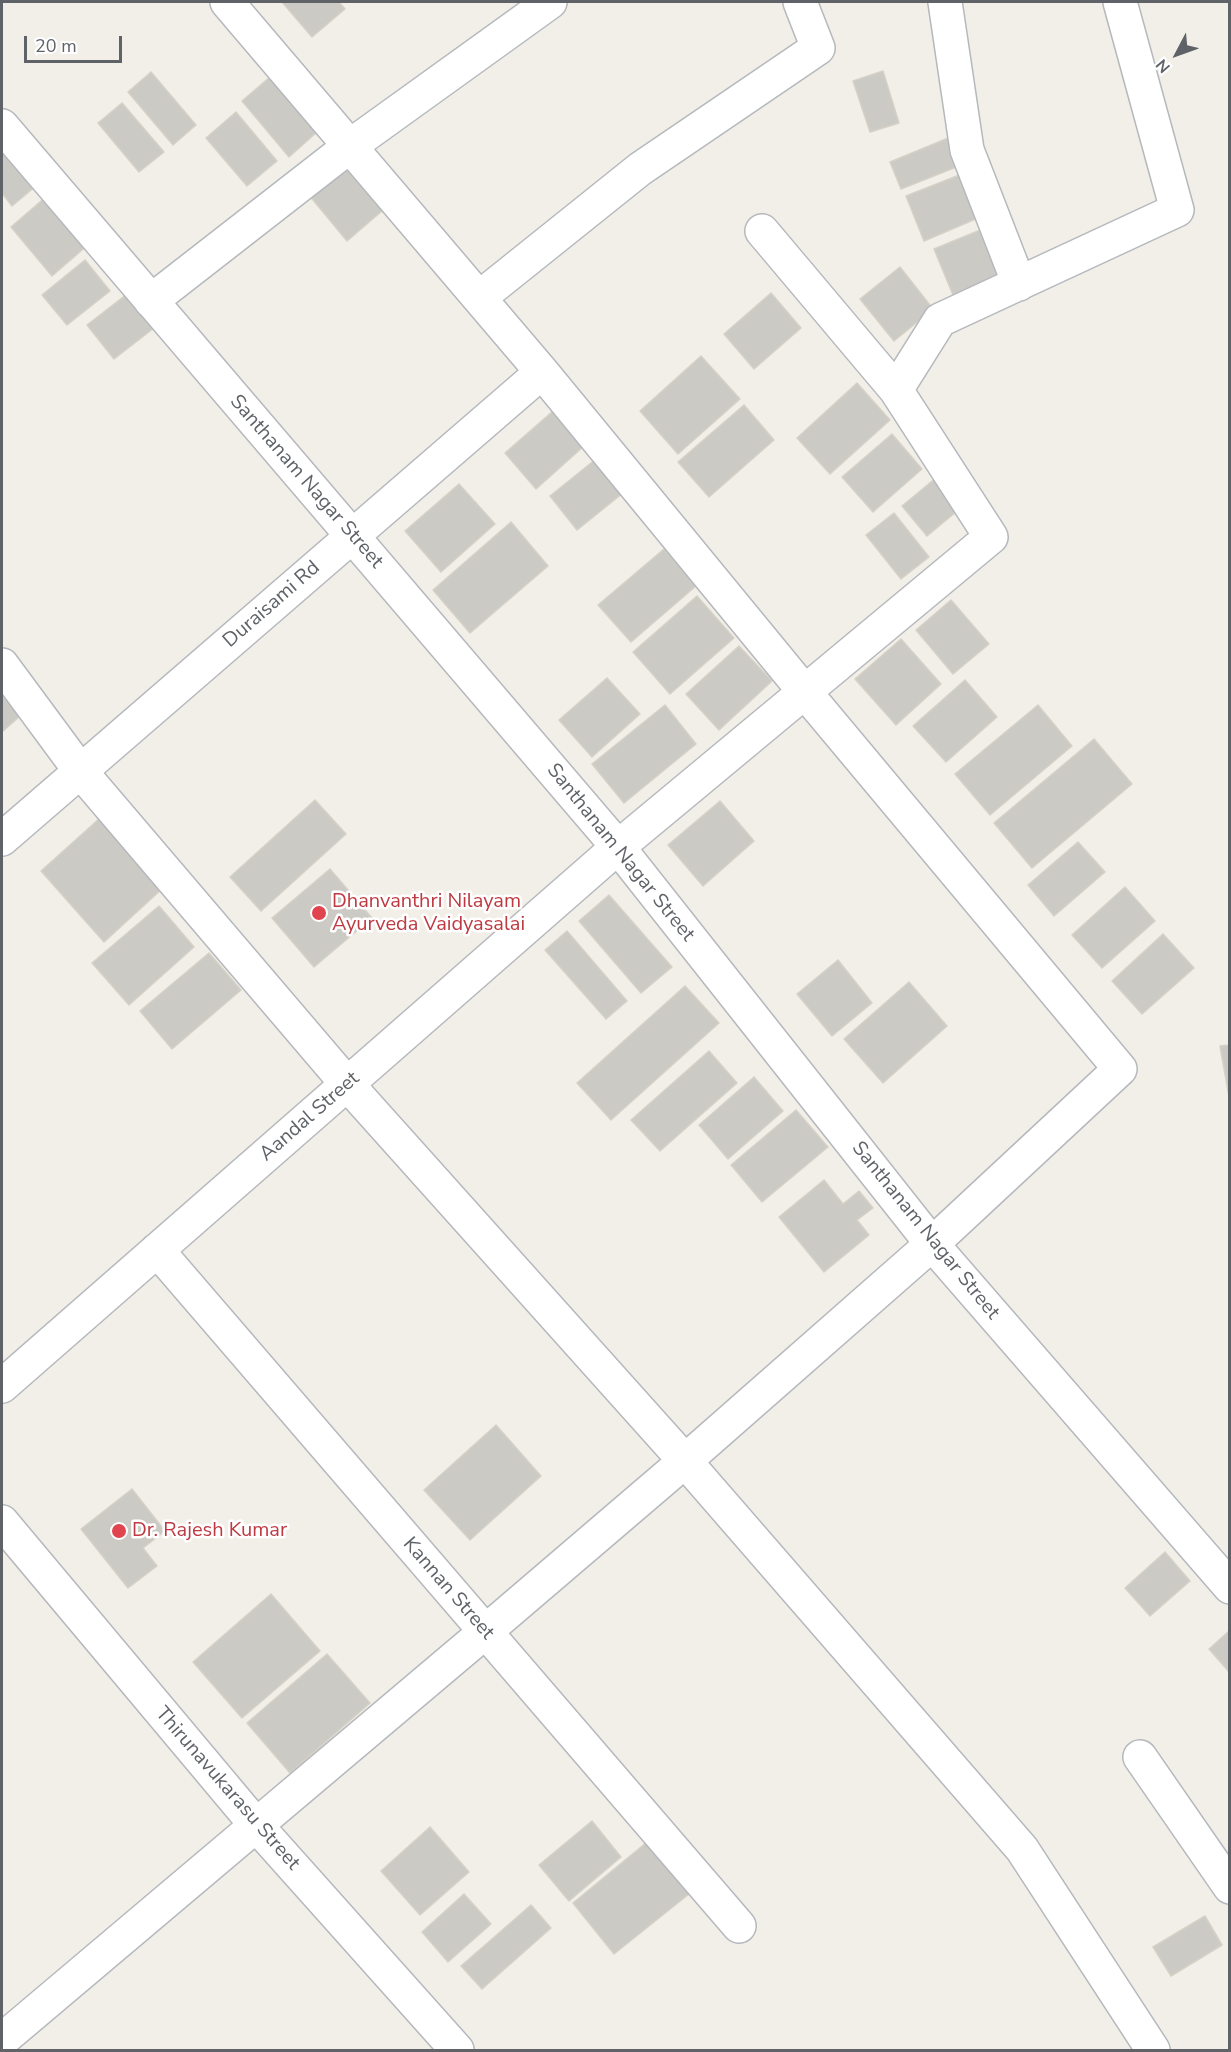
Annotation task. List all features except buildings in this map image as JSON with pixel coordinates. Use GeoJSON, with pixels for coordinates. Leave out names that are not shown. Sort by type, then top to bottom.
{"type":"FeatureCollection","features":[{"type":"Feature","properties":{"kind":"street"},"geometry":{"type":"LineString","coordinates":[[2,2040],[685,1461],[932,1244],[1120,1069],[804,691],[542,372],[227,2]]}},
{"type":"Feature","properties":{"kind":"street"},"geometry":{"type":"LineString","coordinates":[[151,301],[350,146],[550,2]]}},
{"type":"Feature","properties":{"kind":"street"},"geometry":{"type":"LineString","coordinates":[[479,298],[640,169],[818,48],[800,2]]}},
{"type":"Feature","properties":{"kind":"street"},"geometry":{"type":"LineString","coordinates":[[945,2],[967,150],[1019,284]]}},
{"type":"Feature","properties":{"kind":"street"},"geometry":{"type":"LineString","coordinates":[[762,231],[896,390],[940,320],[1177,210],[1120,2]]}},
{"type":"Feature","properties":{"kind":"street","name":"Santhanam Nagar Street"},"geometry":{"type":"LineString","coordinates":[[2,126],[618,847],[932,1244],[1230,1587]]}},
{"type":"Feature","properties":{"kind":"street","name":"Duraisami Rd"},"geometry":{"type":"LineString","coordinates":[[2,839],[542,372]]}},
{"type":"Feature","properties":{"kind":"street","name":"Aandal Street"},"geometry":{"type":"LineString","coordinates":[[2,1386],[618,847],[991,537],[896,390]]}},
{"type":"Feature","properties":{"kind":"street"},"geometry":{"type":"LineString","coordinates":[[2,665],[81,772],[348,1084],[685,1461],[1022,1849],[1153,2050]]}},
{"type":"Feature","properties":{"kind":"street","name":"Kannan Street"},"geometry":{"type":"LineString","coordinates":[[157,1250],[739,1926]]}},
{"type":"Feature","properties":{"kind":"street","name":"Thirunavukarasu Street"},"geometry":{"type":"LineString","coordinates":[[2,1522],[256,1826],[457,2050]]}},
{"type":"Feature","properties":{"kind":"street"},"geometry":{"type":"LineString","coordinates":[[1140,1757],[1230,1887]]}},
{"type":"Feature","properties":{"kind":"place","name":"Dhanvanthri Nilayam Ayurveda Vaidyasalai"},"geometry":{"type":"Point","coordinates":[319,913]}},
{"type":"Feature","properties":{"kind":"place","name":"Dr. Rajesh Kumar"},"geometry":{"type":"Point","coordinates":[119,1531]}}]}
